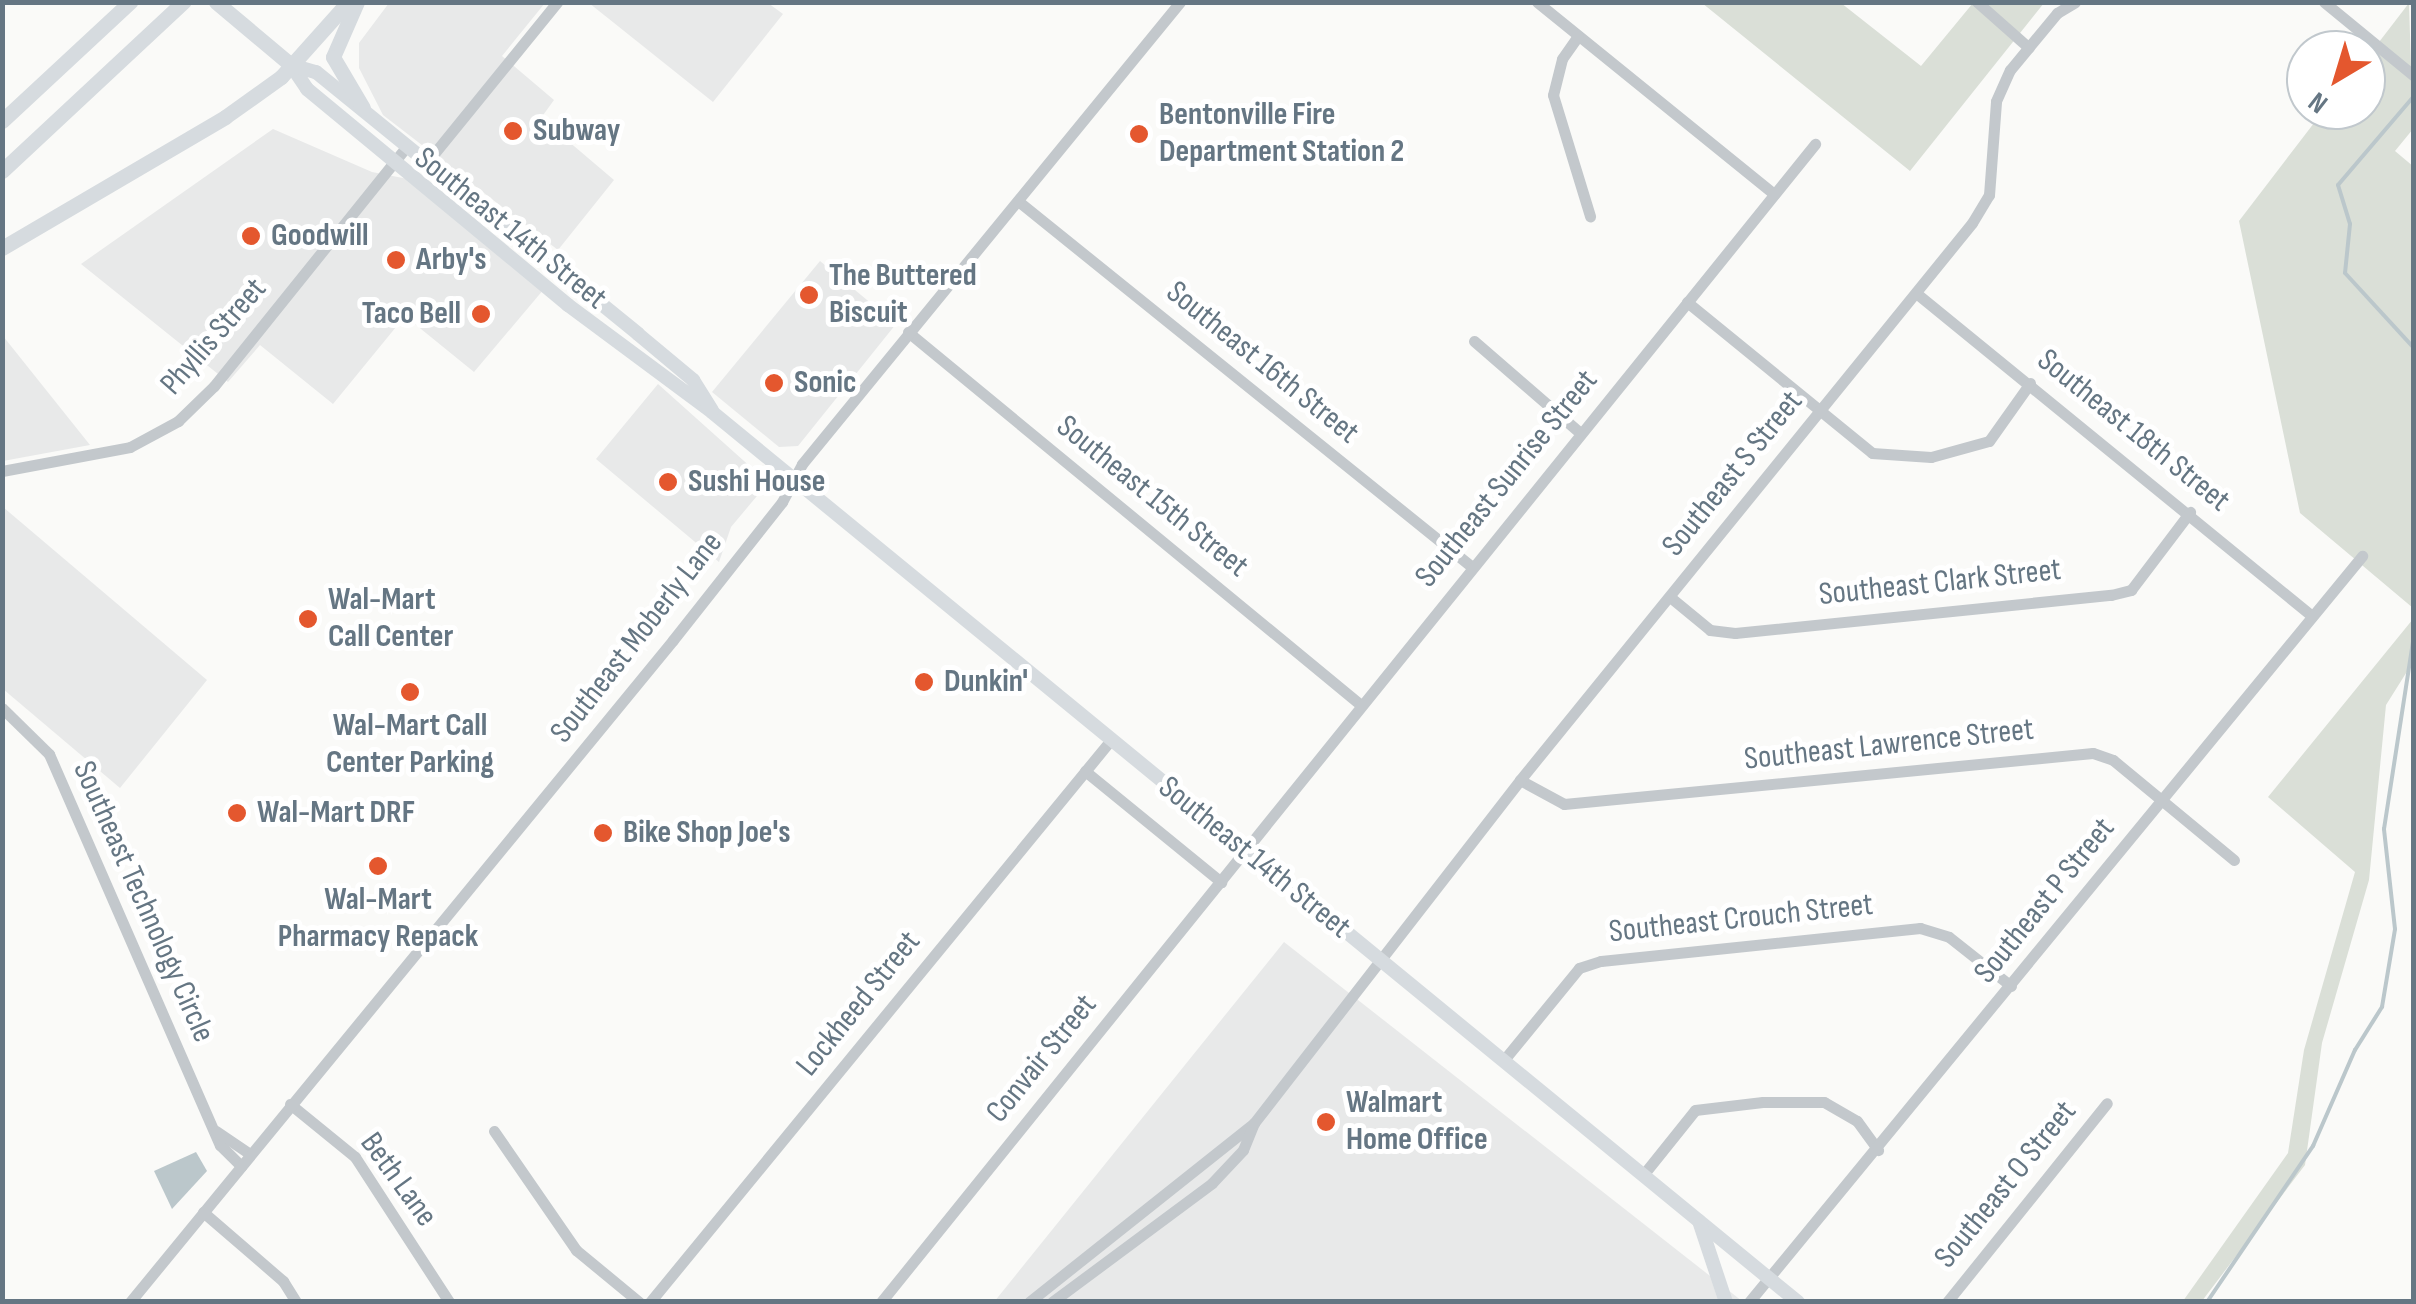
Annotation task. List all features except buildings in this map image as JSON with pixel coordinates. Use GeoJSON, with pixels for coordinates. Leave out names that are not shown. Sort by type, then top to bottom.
{"type":"FeatureCollection","features":[{"type":"Feature","properties":{"kind":"highway"},"geometry":{"type":"LineString","coordinates":[[2,120],[130,2]]}},
{"type":"Feature","properties":{"kind":"highway"},"geometry":{"type":"LineString","coordinates":[[2,171],[183,2]]}},
{"type":"Feature","properties":{"kind":"highway","name":"Southeast 14th Street"},"geometry":{"type":"LineString","coordinates":[[216,2],[292,65]]}},
{"type":"Feature","properties":{"kind":"highway"},"geometry":{"type":"LineString","coordinates":[[2,248],[201,133],[292,65],[348,2]]}},
{"type":"Feature","properties":{"kind":"highway"},"geometry":{"type":"LineString","coordinates":[[357,2],[333,57],[363,108]]}},
{"type":"Feature","properties":{"kind":"main road","name":"Southeast 14th Street"},"geometry":{"type":"LineString","coordinates":[[292,65],[316,72],[363,108],[693,380],[712,412]]}},
{"type":"Feature","properties":{"kind":"main road","name":"Southeast 14th Street"},"geometry":{"type":"LineString","coordinates":[[292,65],[306,88],[394,162],[691,402],[712,412],[1798,1302]]}},
{"type":"Feature","properties":{"kind":"main road"},"geometry":{"type":"LineString","coordinates":[[1698,1220],[1726,1302]]}},
{"type":"Feature","properties":{"kind":"street"},"geometry":{"type":"LineString","coordinates":[[428,162],[556,2]]}},
{"type":"Feature","properties":{"kind":"street","name":"Southeast Moberly Lane"},"geometry":{"type":"LineString","coordinates":[[130,1302],[689,621],[908,332],[1180,2]]}},
{"type":"Feature","properties":{"kind":"street"},"geometry":{"type":"LineString","coordinates":[[1537,2],[1774,194]]}},
{"type":"Feature","properties":{"kind":"street"},"geometry":{"type":"LineString","coordinates":[[1977,2],[2029,48]]}},
{"type":"Feature","properties":{"kind":"street","name":"Southeast S Street"},"geometry":{"type":"LineString","coordinates":[[1254,1123],[1520,780],[1916,293],[1989,194],[1996,101],[2056,13],[2076,2]]}},
{"type":"Feature","properties":{"kind":"street"},"geometry":{"type":"LineString","coordinates":[[2324,2],[2414,76]]}},
{"type":"Feature","properties":{"kind":"street"},"geometry":{"type":"LineString","coordinates":[[1578,36],[1562,59],[1554,95],[1590,216]]}},
{"type":"Feature","properties":{"kind":"street","name":"Southeast Sunrise Street"},"geometry":{"type":"LineString","coordinates":[[1246,852],[1579,432],[1815,144]]}},
{"type":"Feature","properties":{"kind":"street","name":"Phyllis Street"},"geometry":{"type":"LineString","coordinates":[[2,471],[130,446],[178,421],[408,145]]}},
{"type":"Feature","properties":{"kind":"street","name":"Southeast 16th Street"},"geometry":{"type":"LineString","coordinates":[[1018,201],[1472,567]]}},
{"type":"Feature","properties":{"kind":"street","name":"Southeast 18th Street"},"geometry":{"type":"LineString","coordinates":[[1916,293],[2190,512],[2312,616]]}},
{"type":"Feature","properties":{"kind":"street"},"geometry":{"type":"LineString","coordinates":[[1687,302],[1872,453],[1931,456],[1989,441],[2030,383]]}},
{"type":"Feature","properties":{"kind":"street","name":"Southeast 15th Street"},"geometry":{"type":"LineString","coordinates":[[908,332],[1361,706]]}},
{"type":"Feature","properties":{"kind":"street"},"geometry":{"type":"LineString","coordinates":[[1474,341],[1579,432]]}},
{"type":"Feature","properties":{"kind":"street","name":"Southeast Clark Street"},"geometry":{"type":"LineString","coordinates":[[1670,597],[1710,630],[1734,633],[2111,595],[2131,590],[2190,512]]}},
{"type":"Feature","properties":{"kind":"street","name":"Southeast P Street"},"geometry":{"type":"LineString","coordinates":[[1749,1302],[1878,1150],[2362,556]]}},
{"type":"Feature","properties":{"kind":"street","name":"Southeast Technology Circle"},"geometry":{"type":"LineString","coordinates":[[2,708],[48,754],[220,1145],[240,1166]]}},
{"type":"Feature","properties":{"kind":"street","name":"Lockheed Street"},"geometry":{"type":"LineString","coordinates":[[650,1302],[1110,741]]}},
{"type":"Feature","properties":{"kind":"street","name":"Southeast Lawrence Street"},"geometry":{"type":"LineString","coordinates":[[1520,780],[1564,804],[2093,753],[2113,760],[2234,860]]}},
{"type":"Feature","properties":{"kind":"street"},"geometry":{"type":"LineString","coordinates":[[1086,771],[1221,882]]}},
{"type":"Feature","properties":{"kind":"street","name":"Convair Street"},"geometry":{"type":"LineString","coordinates":[[881,1302],[1246,852]]}},
{"type":"Feature","properties":{"kind":"street","name":"Southeast Crouch Street"},"geometry":{"type":"LineString","coordinates":[[1502,1060],[1579,968],[1601,961],[1920,928],[1949,936],[2012,986]]}},
{"type":"Feature","properties":{"kind":"street"},"geometry":{"type":"LineString","coordinates":[[1643,1175],[1694,1110],[1764,1102],[1824,1102],[1857,1121],[1878,1150]]}},
{"type":"Feature","properties":{"kind":"street","name":"Southeast O Street"},"geometry":{"type":"LineString","coordinates":[[1947,1302],[2107,1102]]}},
{"type":"Feature","properties":{"kind":"street","name":"Beth Lane"},"geometry":{"type":"LineString","coordinates":[[290,1104],[355,1157],[449,1302]]}},
{"type":"Feature","properties":{"kind":"street"},"geometry":{"type":"LineString","coordinates":[[1029,1302],[1254,1123]]}},
{"type":"Feature","properties":{"kind":"street"},"geometry":{"type":"LineString","coordinates":[[1052,1302],[1212,1184],[1243,1150],[1254,1123]]}},
{"type":"Feature","properties":{"kind":"street"},"geometry":{"type":"LineString","coordinates":[[216,1131],[250,1154]]}},
{"type":"Feature","properties":{"kind":"street"},"geometry":{"type":"LineString","coordinates":[[494,1131],[576,1250],[639,1302]]}},
{"type":"Feature","properties":{"kind":"street"},"geometry":{"type":"LineString","coordinates":[[203,1212],[283,1281],[296,1302]]}},
{"type":"Feature","properties":{"kind":"shaded area"},"geometry":{"type":"Polygon","coordinates":[[[389,3],[545,3],[502,56],[554,100],[541,118],[614,180],[558,250],[383,115],[359,68],[359,43],[389,3]]]}},
{"type":"Feature","properties":{"kind":"shaded area"},"geometry":{"type":"Polygon","coordinates":[[[589,3],[768,3],[783,14],[713,102],[589,3]]]}},
{"type":"Feature","properties":{"kind":"shaded area"},"geometry":{"type":"Polygon","coordinates":[[[1702,3],[1841,3],[1921,66],[1973,3],[2044,3],[1910,171],[1702,3]]]}},
{"type":"Feature","properties":{"kind":"shaded area"},"geometry":{"type":"Polygon","coordinates":[[[2409,3],[2413,129],[2395,151],[2414,167],[2413,608],[2300,513],[2239,221],[2309,130],[2386,130],[2386,33],[2409,3]]]}},
{"type":"Feature","properties":{"kind":"shaded area"},"geometry":{"type":"Polygon","coordinates":[[[273,129],[372,172],[408,179],[544,289],[474,372],[405,316],[333,404],[260,345],[228,382],[81,264],[273,129]]]}},
{"type":"Feature","properties":{"kind":"shaded area"},"geometry":{"type":"Polygon","coordinates":[[[820,261],[896,324],[798,446],[779,447],[712,392],[820,261]]]}},
{"type":"Feature","properties":{"kind":"shaded area"},"geometry":{"type":"Polygon","coordinates":[[[3,336],[90,445],[3,461],[3,336]]]}},
{"type":"Feature","properties":{"kind":"shaded area"},"geometry":{"type":"Polygon","coordinates":[[[658,384],[763,478],[762,490],[731,527],[719,562],[596,459],[658,384]]]}},
{"type":"Feature","properties":{"kind":"shaded area"},"geometry":{"type":"Polygon","coordinates":[[[3,507],[207,680],[120,788],[3,689],[3,507]]]}},
{"type":"Feature","properties":{"kind":"shaded area"},"geometry":{"type":"Polygon","coordinates":[[[2413,619],[2413,662],[2386,705],[2369,880],[2322,1043],[2305,1165],[2202,1301],[2183,1301],[2288,1153],[2304,1050],[2355,872],[2268,797],[2413,619]]]}},
{"type":"Feature","properties":{"kind":"shaded area","name":"Walmart Home Office"},"geometry":{"type":"Polygon","coordinates":[[[1284,942],[1742,1301],[994,1302],[1284,942]]]}},
{"type":"Feature","properties":{"kind":"shaded area"},"geometry":{"type":"Polygon","coordinates":[[[196,1152],[207,1171],[172,1209],[154,1171],[196,1152]]]}},
{"type":"Feature","properties":{"kind":"waterway"},"geometry":{"type":"LineString","coordinates":[[2414,96],[2338,185],[2350,224],[2345,273],[2414,348]]}},
{"type":"Feature","properties":{"kind":"waterway"},"geometry":{"type":"LineString","coordinates":[[2207,1302],[2313,1146],[2355,1050],[2382,1007],[2395,929],[2384,829],[2414,636]]}},
{"type":"Feature","properties":{"kind":"place","name":"Subway"},"geometry":{"type":"Point","coordinates":[513,131]}},
{"type":"Feature","properties":{"kind":"place","name":"Bentonville Fire Department Station 2"},"geometry":{"type":"Point","coordinates":[1139,134]}},
{"type":"Feature","properties":{"kind":"place","name":"Goodwill"},"geometry":{"type":"Point","coordinates":[251,236]}},
{"type":"Feature","properties":{"kind":"place","name":"Arby's"},"geometry":{"type":"Point","coordinates":[396,260]}},
{"type":"Feature","properties":{"kind":"place","name":"The Buttered Biscuit"},"geometry":{"type":"Point","coordinates":[809,295]}},
{"type":"Feature","properties":{"kind":"place","name":"Taco Bell"},"geometry":{"type":"Point","coordinates":[481,314]}},
{"type":"Feature","properties":{"kind":"place","name":"Sonic"},"geometry":{"type":"Point","coordinates":[774,383]}},
{"type":"Feature","properties":{"kind":"place","name":"Sushi House"},"geometry":{"type":"Point","coordinates":[668,482]}},
{"type":"Feature","properties":{"kind":"place","name":"Wal-Mart Call Center"},"geometry":{"type":"Point","coordinates":[308,619]}},
{"type":"Feature","properties":{"kind":"place","name":"Dunkin'"},"geometry":{"type":"Point","coordinates":[924,682]}},
{"type":"Feature","properties":{"kind":"place","name":"Wal-Mart Call Center Parking"},"geometry":{"type":"Point","coordinates":[410,692]}},
{"type":"Feature","properties":{"kind":"place","name":"Wal-Mart DRF"},"geometry":{"type":"Point","coordinates":[237,813]}},
{"type":"Feature","properties":{"kind":"place","name":"Bike Shop Joe's"},"geometry":{"type":"Point","coordinates":[603,833]}},
{"type":"Feature","properties":{"kind":"place","name":"Wal-Mart Pharmacy Repack"},"geometry":{"type":"Point","coordinates":[378,866]}},
{"type":"Feature","properties":{"kind":"place","name":"Walmart Home Office"},"geometry":{"type":"Point","coordinates":[1326,1122]}}]}
